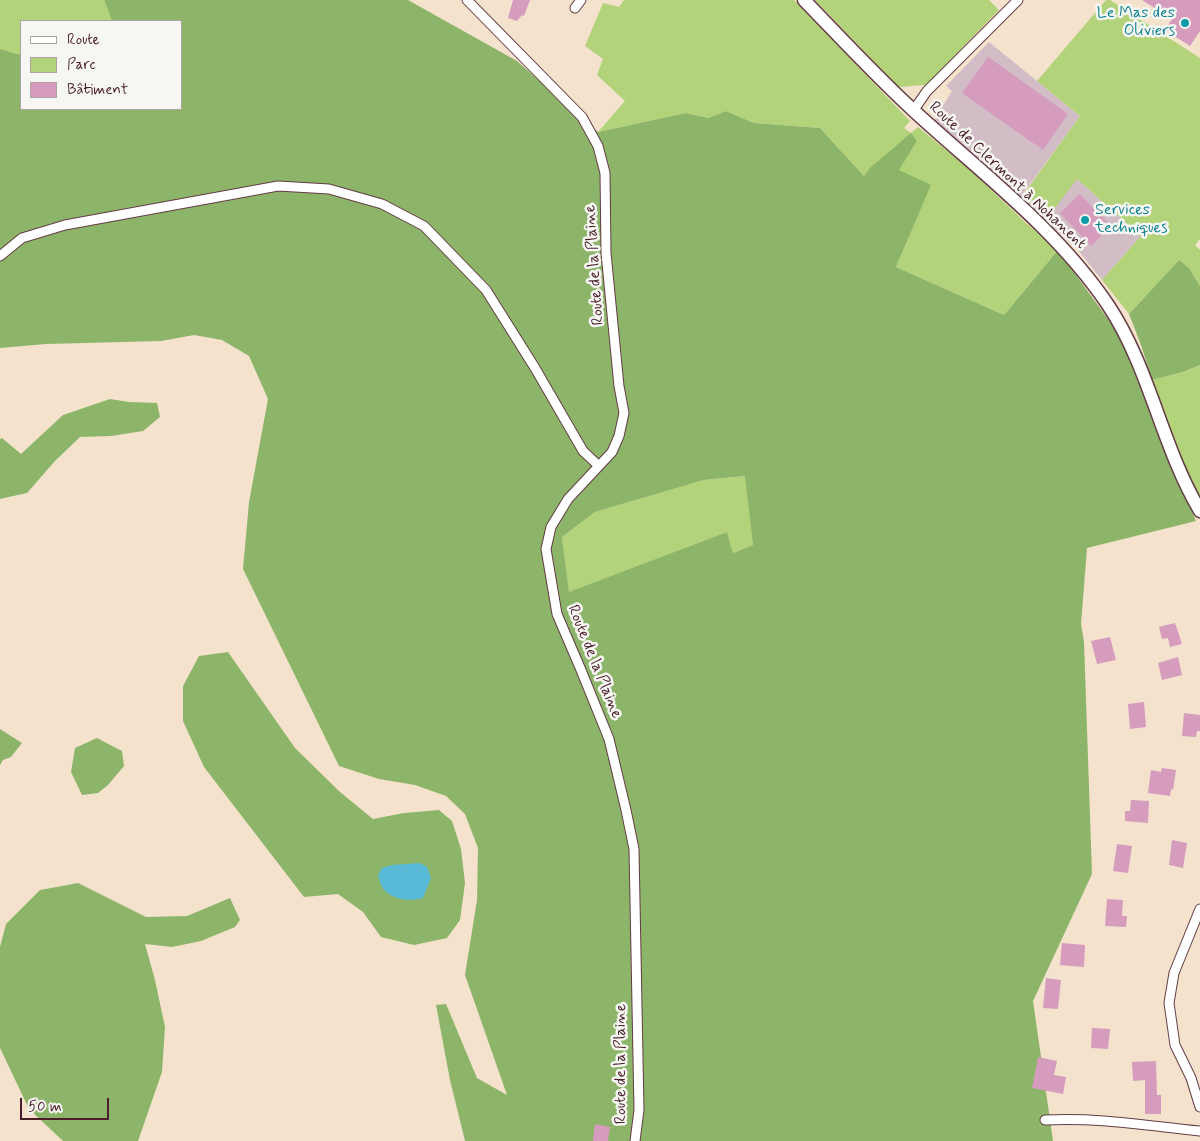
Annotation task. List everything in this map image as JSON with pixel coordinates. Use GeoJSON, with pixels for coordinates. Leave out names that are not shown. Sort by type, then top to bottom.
{"type":"FeatureCollection","features":[{"type":"Feature","properties":{"kind":"street","name":"Route de la Plaine"},"geometry":{"type":"LineString","coordinates":[[467,0],[582,117],[598,146],[605,173],[606,254],[619,386],[624,413],[619,436],[612,452],[568,499],[551,527],[546,549],[557,614],[609,739],[634,849],[638,1101],[636,1141]]}},
{"type":"Feature","properties":{"kind":"street","name":"Route de Clermont à Nohanent"},"geometry":{"type":"LineString","coordinates":[[804,0],[913,111],[1058,243],[1094,285],[1126,335],[1146,381],[1173,457],[1200,511]]}},
{"type":"Feature","properties":{"kind":"street"},"geometry":{"type":"LineString","coordinates":[[913,111],[927,91],[1018,0]]}},
{"type":"Feature","properties":{"kind":"street"},"geometry":{"type":"LineString","coordinates":[[0,256],[22,238],[66,225],[278,186],[329,189],[382,204],[424,226],[486,290],[535,368],[583,451],[599,466]]}},
{"type":"Feature","properties":{"kind":"street"},"geometry":{"type":"LineString","coordinates":[[1200,909],[1174,973],[1169,1003],[1175,1045],[1191,1078],[1200,1107]]}},
{"type":"Feature","properties":{"kind":"street"},"geometry":{"type":"LineString","coordinates":[[1045,1120],[1096,1121],[1200,1131]]}},
{"type":"Feature","properties":{"kind":"shaded area"},"geometry":{"type":"Polygon","coordinates":[[[989,42],[1080,116],[1023,194],[1076,178],[1141,236],[1102,280],[1078,250],[934,121],[952,91],[946,86],[989,42]]]}},
{"type":"Feature","properties":{"kind":"green space"},"geometry":{"type":"Polygon","coordinates":[[[0,0],[104,0],[112,20],[20,20],[20,55],[0,49],[0,0]]]}},
{"type":"Feature","properties":{"kind":"green space"},"geometry":{"type":"Polygon","coordinates":[[[104,0],[408,0],[517,61],[598,132],[686,113],[708,118],[726,111],[754,123],[820,128],[864,176],[870,168],[911,133],[917,141],[899,170],[931,185],[896,267],[1004,315],[1058,250],[1120,336],[1196,521],[1087,548],[1081,624],[1084,642],[1092,874],[1033,1001],[1053,1141],[465,1141],[450,1080],[436,1005],[446,1004],[477,1078],[507,1095],[465,975],[477,900],[478,848],[465,814],[446,796],[415,785],[379,779],[339,766],[243,569],[249,502],[268,399],[249,356],[222,340],[194,335],[161,341],[46,344],[0,348],[0,49],[20,55],[20,110],[182,110],[182,20],[112,20],[104,0]],[[745,476],[704,480],[595,512],[562,537],[569,592],[727,532],[733,553],[753,545],[745,476]]]}},
{"type":"Feature","properties":{"kind":"green space"},"geometry":{"type":"Polygon","coordinates":[[[624,0],[794,0],[910,121],[904,128],[911,133],[918,127],[967,167],[1025,222],[1058,250],[1004,315],[896,267],[930,186],[898,170],[917,141],[864,176],[820,128],[754,123],[726,111],[708,118],[686,113],[598,132],[625,101],[597,75],[603,59],[585,46],[603,3],[619,7],[624,0]]]}},
{"type":"Feature","properties":{"kind":"green space"},"geometry":{"type":"Polygon","coordinates":[[[815,0],[989,0],[999,10],[926,85],[898,87],[815,0]]]}},
{"type":"Feature","properties":{"kind":"green space"},"geometry":{"type":"Polygon","coordinates":[[[1106,0],[1110,0],[1200,58],[1200,239],[1195,245],[1200,250],[1200,286],[1189,268],[1179,260],[1129,314],[1102,280],[1141,236],[1077,179],[1049,216],[1023,195],[1080,116],[1037,81],[1106,0]]]}},
{"type":"Feature","properties":{"kind":"green space"},"geometry":{"type":"Polygon","coordinates":[[[1179,260],[1189,268],[1200,286],[1200,365],[1183,372],[1152,380],[1129,314],[1179,260]]]}},
{"type":"Feature","properties":{"kind":"green space"},"geometry":{"type":"Polygon","coordinates":[[[1200,365],[1200,498],[1173,440],[1152,380],[1183,372],[1200,365]]]}},
{"type":"Feature","properties":{"kind":"green space"},"geometry":{"type":"Polygon","coordinates":[[[110,399],[157,403],[160,417],[143,431],[111,436],[80,437],[55,461],[27,493],[0,499],[0,439],[2,438],[21,454],[63,415],[110,399]]]}},
{"type":"Feature","properties":{"kind":"green space"},"geometry":{"type":"Polygon","coordinates":[[[746,476],[753,545],[733,553],[727,532],[569,593],[562,537],[595,512],[704,480],[746,476]]]}},
{"type":"Feature","properties":{"kind":"green space"},"geometry":{"type":"Polygon","coordinates":[[[228,652],[295,748],[340,792],[373,819],[404,813],[439,810],[452,821],[461,849],[465,883],[460,920],[447,938],[414,945],[381,937],[363,912],[338,894],[304,897],[204,767],[183,721],[183,686],[199,656],[228,652]]]}},
{"type":"Feature","properties":{"kind":"green space"},"geometry":{"type":"Polygon","coordinates":[[[0,729],[22,743],[11,757],[3,760],[0,765],[0,729]]]}},
{"type":"Feature","properties":{"kind":"green space"},"geometry":{"type":"Polygon","coordinates":[[[97,738],[122,751],[124,766],[108,785],[98,793],[82,795],[71,772],[75,748],[97,738]]]}},
{"type":"Feature","properties":{"kind":"green space"},"geometry":{"type":"Polygon","coordinates":[[[78,883],[146,917],[187,916],[230,898],[240,920],[235,927],[201,941],[172,947],[145,944],[165,1027],[162,1072],[138,1141],[63,1141],[29,1109],[0,1048],[0,947],[6,924],[40,890],[78,883]]]}},
{"type":"Feature","properties":{"kind":"water"},"geometry":{"type":"Polygon","coordinates":[[[420,863],[427,867],[431,878],[423,898],[401,899],[390,895],[382,887],[378,875],[382,868],[392,865],[420,863]]]}},
{"type":"Feature","properties":{"kind":"building"},"geometry":{"type":"Polygon","coordinates":[[[513,0],[530,0],[524,16],[522,15],[517,21],[508,18],[513,0]]]}},
{"type":"Feature","properties":{"kind":"building","name":"Le Mas des Oliviers"},"geometry":{"type":"Polygon","coordinates":[[[1142,0],[1200,0],[1200,31],[1190,46],[1165,30],[1172,19],[1142,0]]]}},
{"type":"Feature","properties":{"kind":"building"},"geometry":{"type":"Polygon","coordinates":[[[988,57],[1068,114],[1043,150],[962,93],[988,57]]]}},
{"type":"Feature","properties":{"kind":"building","name":"Services techniques"},"geometry":{"type":"Polygon","coordinates":[[[1080,194],[1111,226],[1091,246],[1060,213],[1080,194]]]}},
{"type":"Feature","properties":{"kind":"building"},"geometry":{"type":"Polygon","coordinates":[[[1175,623],[1182,644],[1170,647],[1168,638],[1162,639],[1159,627],[1175,623]]]}},
{"type":"Feature","properties":{"kind":"building"},"geometry":{"type":"Polygon","coordinates":[[[1110,637],[1116,660],[1097,664],[1091,641],[1110,637]]]}},
{"type":"Feature","properties":{"kind":"building"},"geometry":{"type":"Polygon","coordinates":[[[1178,657],[1182,675],[1162,680],[1158,663],[1178,657]]]}},
{"type":"Feature","properties":{"kind":"building"},"geometry":{"type":"Polygon","coordinates":[[[1144,702],[1146,727],[1130,729],[1128,704],[1144,702]]]}},
{"type":"Feature","properties":{"kind":"building"},"geometry":{"type":"Polygon","coordinates":[[[1184,713],[1200,715],[1200,731],[1197,731],[1196,737],[1182,736],[1184,713]]]}},
{"type":"Feature","properties":{"kind":"building"},"geometry":{"type":"Polygon","coordinates":[[[1162,768],[1176,770],[1173,790],[1171,789],[1170,796],[1148,793],[1151,770],[1161,772],[1162,768]]]}},
{"type":"Feature","properties":{"kind":"building"},"geometry":{"type":"Polygon","coordinates":[[[1131,800],[1149,801],[1148,823],[1125,821],[1125,811],[1130,811],[1131,800]]]}},
{"type":"Feature","properties":{"kind":"building"},"geometry":{"type":"Polygon","coordinates":[[[1172,840],[1187,843],[1183,868],[1169,865],[1172,840]]]}},
{"type":"Feature","properties":{"kind":"building"},"geometry":{"type":"Polygon","coordinates":[[[1117,844],[1132,846],[1128,873],[1113,871],[1117,844]]]}},
{"type":"Feature","properties":{"kind":"building"},"geometry":{"type":"Polygon","coordinates":[[[1107,899],[1123,900],[1122,916],[1127,916],[1126,927],[1105,926],[1107,899]]]}},
{"type":"Feature","properties":{"kind":"building"},"geometry":{"type":"Polygon","coordinates":[[[1062,943],[1085,945],[1084,967],[1060,965],[1062,943]]]}},
{"type":"Feature","properties":{"kind":"building"},"geometry":{"type":"Polygon","coordinates":[[[1046,978],[1061,980],[1058,1009],[1043,1008],[1046,978]]]}},
{"type":"Feature","properties":{"kind":"building"},"geometry":{"type":"Polygon","coordinates":[[[1092,1028],[1110,1029],[1108,1049],[1091,1048],[1092,1028]]]}},
{"type":"Feature","properties":{"kind":"building"},"geometry":{"type":"Polygon","coordinates":[[[1038,1057],[1057,1061],[1054,1075],[1066,1077],[1063,1094],[1032,1088],[1038,1057]]]}},
{"type":"Feature","properties":{"kind":"building"},"geometry":{"type":"Polygon","coordinates":[[[1156,1061],[1157,1095],[1161,1095],[1161,1114],[1145,1114],[1145,1080],[1133,1081],[1132,1062],[1156,1061]]]}},
{"type":"Feature","properties":{"kind":"building"},"geometry":{"type":"Polygon","coordinates":[[[595,1124],[610,1127],[608,1141],[593,1141],[595,1124]]]}},
{"type":"Feature","properties":{"kind":"place","name":"Le Mas des Oliviers"},"geometry":{"type":"Point","coordinates":[1185,23]}},
{"type":"Feature","properties":{"kind":"place","name":"Services techniques"},"geometry":{"type":"Point","coordinates":[1085,220]}}]}
